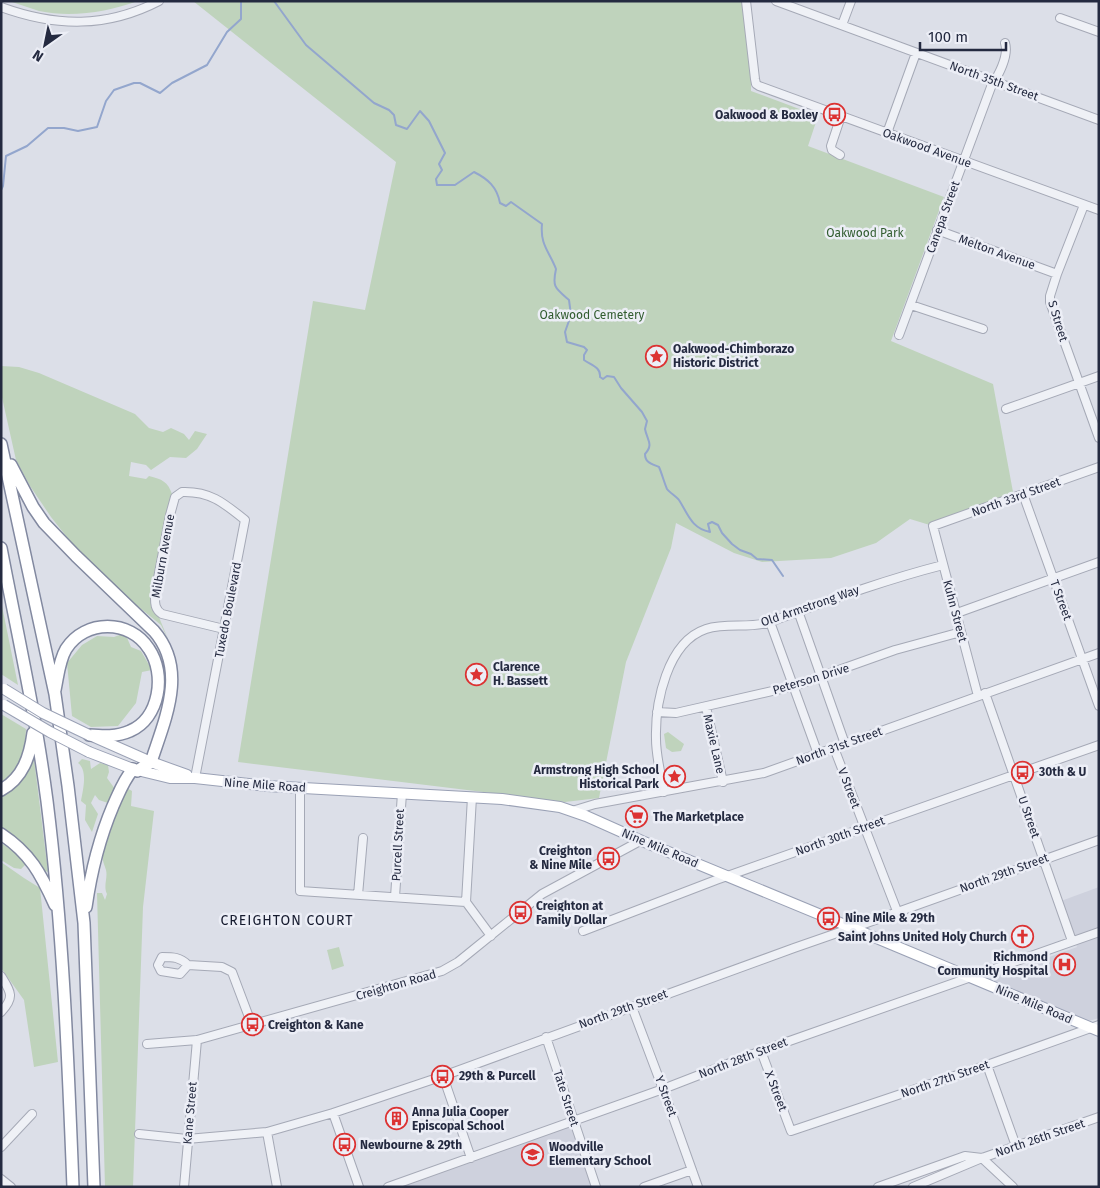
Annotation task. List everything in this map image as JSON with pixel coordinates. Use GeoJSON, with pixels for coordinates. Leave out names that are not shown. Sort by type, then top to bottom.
{"type":"FeatureCollection","features":[{"type":"Feature","properties":{"kind":"highway"},"geometry":{"type":"LineString","coordinates":[[2,446],[54,694],[68,786],[84,923],[94,1187]]}},
{"type":"Feature","properties":{"kind":"highway"},"geometry":{"type":"LineString","coordinates":[[2,446],[29,500],[44,523],[64,545],[154,630],[163,643],[168,655],[173,680],[170,702],[151,762],[135,770],[124,780],[103,830],[90,877],[84,923]]}},
{"type":"Feature","properties":{"kind":"highway"},"geometry":{"type":"LineString","coordinates":[[1,548],[47,800],[55,869],[67,1028],[73,1187]]}},
{"type":"Feature","properties":{"kind":"highway"},"geometry":{"type":"LineString","coordinates":[[1,571],[8,582]]}},
{"type":"Feature","properties":{"kind":"highway"},"geometry":{"type":"LineString","coordinates":[[54,694],[60,664],[65,652],[75,639],[86,631],[102,626],[121,628],[138,636],[146,643],[154,658],[158,680],[157,693],[151,712],[144,721],[131,731],[115,736],[89,735]]}},
{"type":"Feature","properties":{"kind":"highway"},"geometry":{"type":"LineString","coordinates":[[1,790],[18,777],[24,767],[32,740],[34,724]]}},
{"type":"Feature","properties":{"kind":"highway"},"geometry":{"type":"LineString","coordinates":[[1,834],[18,846],[30,859],[42,877],[57,911]]}},
{"type":"Feature","properties":{"kind":"main road","name":"Nine Mile Road"},"geometry":{"type":"LineString","coordinates":[[2,688],[42,712],[89,735],[151,762],[195,778]]}},
{"type":"Feature","properties":{"kind":"main road","name":"Nine Mile Road"},"geometry":{"type":"LineString","coordinates":[[2,704],[89,752],[135,770],[170,778],[195,778],[239,784],[524,801],[572,811],[640,841],[1096,1028]]}},
{"type":"Feature","properties":{"kind":"street"},"geometry":{"type":"LineString","coordinates":[[1,7],[37,18],[81,22],[118,17],[142,10],[159,1]]}},
{"type":"Feature","properties":{"kind":"street","name":"Oakwood Avenue"},"geometry":{"type":"LineString","coordinates":[[746,1],[756,84],[1099,210]]}},
{"type":"Feature","properties":{"kind":"street","name":"North 35th Street"},"geometry":{"type":"LineString","coordinates":[[776,1],[1099,120]]}},
{"type":"Feature","properties":{"kind":"street"},"geometry":{"type":"LineString","coordinates":[[842,26],[851,1]]}},
{"type":"Feature","properties":{"kind":"street"},"geometry":{"type":"LineString","coordinates":[[1060,18],[1099,32]]}},
{"type":"Feature","properties":{"kind":"street","name":"Canepa Street"},"geometry":{"type":"LineString","coordinates":[[899,335],[963,161],[998,76],[1006,51],[1005,43]]}},
{"type":"Feature","properties":{"kind":"street"},"geometry":{"type":"LineString","coordinates":[[887,133],[916,53]]}},
{"type":"Feature","properties":{"kind":"street"},"geometry":{"type":"LineString","coordinates":[[840,155],[832,150],[831,146],[841,116]]}},
{"type":"Feature","properties":{"kind":"street","name":"S Street"},"geometry":{"type":"LineString","coordinates":[[1084,205],[1057,274],[1050,302],[1099,438]]}},
{"type":"Feature","properties":{"kind":"street","name":"Melton Avenue"},"geometry":{"type":"LineString","coordinates":[[937,230],[1057,274]]}},
{"type":"Feature","properties":{"kind":"street"},"geometry":{"type":"LineString","coordinates":[[911,305],[983,329]]}},
{"type":"Feature","properties":{"kind":"street"},"geometry":{"type":"LineString","coordinates":[[1006,409],[1099,376]]}},
{"type":"Feature","properties":{"kind":"street","name":"North 33rd Street"},"geometry":{"type":"LineString","coordinates":[[933,526],[1099,467]]}},
{"type":"Feature","properties":{"kind":"street","name":"Tuxedo Boulevard"},"geometry":{"type":"LineString","coordinates":[[175,497],[182,492],[210,496],[224,503],[245,520],[195,778]]}},
{"type":"Feature","properties":{"kind":"street","name":"T Street"},"geometry":{"type":"LineString","coordinates":[[1023,494],[1099,706]]}},
{"type":"Feature","properties":{"kind":"street","name":"Milburn Avenue"},"geometry":{"type":"LineString","coordinates":[[175,497],[155,594],[155,604],[161,613],[224,629]]}},
{"type":"Feature","properties":{"kind":"street","name":"Kuhn Street"},"geometry":{"type":"LineString","coordinates":[[933,526],[961,632],[982,694]]}},
{"type":"Feature","properties":{"kind":"street"},"geometry":{"type":"LineString","coordinates":[[957,613],[1099,562]]}},
{"type":"Feature","properties":{"kind":"street","name":"Old Armstrong Way"},"geometry":{"type":"LineString","coordinates":[[664,792],[656,746],[658,712],[663,685],[674,658],[682,645],[691,636],[704,629],[714,627],[770,622],[898,577],[943,564]]}},
{"type":"Feature","properties":{"kind":"street"},"geometry":{"type":"LineString","coordinates":[[798,611],[845,744]]}},
{"type":"Feature","properties":{"kind":"street"},"geometry":{"type":"LineString","coordinates":[[770,622],[818,754]]}},
{"type":"Feature","properties":{"kind":"street","name":"Peterson Drive"},"geometry":{"type":"LineString","coordinates":[[658,712],[673,713],[706,707],[794,686],[896,650],[961,632]]}},
{"type":"Feature","properties":{"kind":"street","name":"North 31st Street"},"geometry":{"type":"LineString","coordinates":[[572,811],[595,804],[764,773],[1099,653]]}},
{"type":"Feature","properties":{"kind":"street","name":"U Street"},"geometry":{"type":"LineString","coordinates":[[982,694],[1014,775],[1072,941]]}},
{"type":"Feature","properties":{"kind":"street","name":"Maxie Lane"},"geometry":{"type":"LineString","coordinates":[[706,707],[723,782]]}},
{"type":"Feature","properties":{"kind":"street","name":"North 30th Street"},"geometry":{"type":"LineString","coordinates":[[583,931],[727,877],[1099,745]]}},
{"type":"Feature","properties":{"kind":"street","name":"V Street"},"geometry":{"type":"LineString","coordinates":[[834,748],[897,911]]}},
{"type":"Feature","properties":{"kind":"street"},"geometry":{"type":"LineString","coordinates":[[300,788],[300,891],[466,902]]}},
{"type":"Feature","properties":{"kind":"street","name":"Purcell Street"},"geometry":{"type":"LineString","coordinates":[[395,897],[402,793]]}},
{"type":"Feature","properties":{"kind":"street"},"geometry":{"type":"LineString","coordinates":[[472,797],[466,902],[491,936]]}},
{"type":"Feature","properties":{"kind":"street"},"geometry":{"type":"LineString","coordinates":[[362,895],[363,838]]}},
{"type":"Feature","properties":{"kind":"street","name":"North 29th Street"},"geometry":{"type":"LineString","coordinates":[[139,1134],[187,1139],[267,1132],[333,1113],[443,1076],[850,927],[864,924],[1099,840]]}},
{"type":"Feature","properties":{"kind":"street","name":"Creighton Road"},"geometry":{"type":"LineString","coordinates":[[147,1044],[197,1040],[442,971],[459,961],[542,894],[640,841]]}},
{"type":"Feature","properties":{"kind":"street","name":"North 28th Street"},"geometry":{"type":"LineString","coordinates":[[388,1187],[663,1089],[761,1051],[1099,932]]}},
{"type":"Feature","properties":{"kind":"street"},"geometry":{"type":"LineString","coordinates":[[188,965],[222,967],[232,972],[252,1025]]}},
{"type":"Feature","properties":{"kind":"street"},"geometry":{"type":"LineString","coordinates":[[1,976],[9,988],[10,1000],[1,1012]]}},
{"type":"Feature","properties":{"kind":"street","name":"Y Street"},"geometry":{"type":"LineString","coordinates":[[632,1007],[698,1187]]}},
{"type":"Feature","properties":{"kind":"street","name":"North 27th Street"},"geometry":{"type":"LineString","coordinates":[[791,1131],[1096,1028]]}},
{"type":"Feature","properties":{"kind":"street","name":"Tate Street"},"geometry":{"type":"LineString","coordinates":[[546,1037],[596,1187]]}},
{"type":"Feature","properties":{"kind":"street","name":"Kane Street"},"geometry":{"type":"LineString","coordinates":[[184,1187],[197,1040]]}},
{"type":"Feature","properties":{"kind":"street","name":"X Street"},"geometry":{"type":"LineString","coordinates":[[761,1051],[791,1131]]}},
{"type":"Feature","properties":{"kind":"street"},"geometry":{"type":"LineString","coordinates":[[987,1065],[1016,1146]]}},
{"type":"Feature","properties":{"kind":"street"},"geometry":{"type":"LineString","coordinates":[[443,1076],[471,1158]]}},
{"type":"Feature","properties":{"kind":"street"},"geometry":{"type":"LineString","coordinates":[[333,1113],[359,1187]]}},
{"type":"Feature","properties":{"kind":"street"},"geometry":{"type":"LineString","coordinates":[[1,1147],[32,1114]]}},
{"type":"Feature","properties":{"kind":"street","name":"North 26th Street"},"geometry":{"type":"LineString","coordinates":[[982,1158],[1099,1117]]}},
{"type":"Feature","properties":{"kind":"street"},"geometry":{"type":"LineString","coordinates":[[267,1132],[277,1187]]}},
{"type":"Feature","properties":{"kind":"street"},"geometry":{"type":"LineString","coordinates":[[878,1187],[966,1156],[982,1158],[1013,1187]]}},
{"type":"Feature","properties":{"kind":"street"},"geometry":{"type":"LineString","coordinates":[[916,1174],[918,1186],[982,1158]]}},
{"type":"Feature","properties":{"kind":"street"},"geometry":{"type":"LineString","coordinates":[[644,1187],[692,1170]]}},
{"type":"Feature","properties":{"kind":"street"},"geometry":{"type":"LineString","coordinates":[[1,1179],[11,1187]]}},
{"type":"Feature","properties":{"kind":"shaded area","name":"Richmond Community Hospital"},"geometry":{"type":"Polygon","coordinates":[[[1099,887],[1099,1018],[1089,1021],[988,979],[1077,947],[1061,901],[1099,887]]]}},
{"type":"Feature","properties":{"kind":"shaded area","name":"Woodville Elementary School"},"geometry":{"type":"Polygon","coordinates":[[[574,1120],[596,1187],[389,1187],[574,1120]]]}},
{"type":"Feature","properties":{"kind":"green space"},"geometry":{"type":"Polygon","coordinates":[[[9,1],[138,1],[102,11],[64,14],[39,11],[9,1]]]}},
{"type":"Feature","properties":{"kind":"green space","name":"Oakwood Cemetery"},"geometry":{"type":"Polygon","coordinates":[[[193,1],[742,1],[751,91],[818,116],[808,146],[944,197],[891,341],[993,384],[1013,492],[933,526],[910,519],[876,543],[831,558],[762,562],[734,553],[676,523],[671,548],[626,662],[599,798],[565,802],[238,762],[313,301],[365,310],[396,162],[193,1]]]}},
{"type":"Feature","properties":{"kind":"green space"},"geometry":{"type":"Polygon","coordinates":[[[1,366],[19,367],[39,373],[135,414],[149,428],[163,432],[171,428],[184,434],[189,440],[195,431],[207,434],[197,449],[186,458],[170,457],[151,470],[146,465],[131,462],[129,476],[146,479],[149,476],[158,478],[169,487],[172,494],[151,598],[168,639],[161,625],[130,600],[70,541],[30,486],[16,460],[1,393],[1,366]]]}},
{"type":"Feature","properties":{"kind":"green space"},"geometry":{"type":"Polygon","coordinates":[[[1,601],[18,685],[1,674],[1,601]]]}},
{"type":"Feature","properties":{"kind":"green space"},"geometry":{"type":"Polygon","coordinates":[[[125,633],[131,647],[141,651],[152,670],[142,672],[136,703],[118,726],[91,727],[72,716],[67,663],[82,645],[97,636],[114,637],[125,633]]]}},
{"type":"Feature","properties":{"kind":"green space"},"geometry":{"type":"Polygon","coordinates":[[[1,714],[26,729],[24,754],[18,771],[1,785],[1,714]]]}},
{"type":"Feature","properties":{"kind":"green space"},"geometry":{"type":"Polygon","coordinates":[[[668,732],[684,744],[681,751],[672,752],[666,748],[664,734],[668,732]]]}},
{"type":"Feature","properties":{"kind":"green space"},"geometry":{"type":"Polygon","coordinates":[[[34,759],[48,872],[42,870],[1,829],[1,796],[20,782],[34,759]]]}},
{"type":"Feature","properties":{"kind":"green space"},"geometry":{"type":"Polygon","coordinates":[[[82,759],[90,761],[91,769],[100,763],[108,765],[109,772],[107,778],[115,789],[108,803],[99,800],[95,795],[91,803],[98,814],[92,832],[85,820],[86,805],[81,801],[84,775],[78,763],[82,759]]]}},
{"type":"Feature","properties":{"kind":"green space"},"geometry":{"type":"Polygon","coordinates":[[[125,787],[132,791],[131,806],[154,811],[143,907],[133,1187],[105,1187],[97,893],[102,893],[105,900],[107,894],[103,854],[125,787]]]}},
{"type":"Feature","properties":{"kind":"green space"},"geometry":{"type":"Polygon","coordinates":[[[1,843],[16,853],[26,864],[21,869],[14,868],[1,860],[1,843]]]}},
{"type":"Feature","properties":{"kind":"green space"},"geometry":{"type":"Polygon","coordinates":[[[1,862],[40,888],[58,1062],[34,1067],[24,1000],[1,968],[1,862]]]}},
{"type":"Feature","properties":{"kind":"green space"},"geometry":{"type":"Polygon","coordinates":[[[339,947],[344,966],[332,970],[327,950],[339,947]]]}},
{"type":"Feature","properties":{"kind":"waterway"},"geometry":{"type":"LineString","coordinates":[[1,190],[6,156],[27,146],[48,128],[64,128],[78,131],[97,127],[106,101],[114,90],[134,83],[140,83],[160,93],[172,83],[207,65],[227,32],[241,19],[241,1]]}},
{"type":"Feature","properties":{"kind":"waterway"},"geometry":{"type":"LineString","coordinates":[[274,1],[306,45],[374,103],[389,110],[394,115],[396,125],[407,129],[420,111],[429,121],[445,153],[439,164],[442,170],[436,179],[437,185],[455,185],[474,172],[491,184],[497,192],[500,203],[506,206],[511,202],[542,224],[542,237],[556,269],[554,280],[556,287],[569,300],[571,315],[565,332],[567,342],[584,347],[587,350],[584,360],[597,369],[600,377],[603,379],[607,376],[614,377],[642,412],[647,421],[645,429],[649,442],[648,451],[645,454],[646,459],[649,463],[659,467],[667,489],[679,500],[694,524],[710,532],[708,524],[712,522],[718,525],[722,533],[732,544],[757,559],[772,560],[783,576]]}},
{"type":"Feature","properties":{"kind":"place","name":"Oakwood & Boxley"},"geometry":{"type":"Point","coordinates":[834,115]}},
{"type":"Feature","properties":{"kind":"place","name":"Oakwood-Chimborazo Historic District"},"geometry":{"type":"Point","coordinates":[657,356]}},
{"type":"Feature","properties":{"kind":"place","name":"Clarence H. Bassett"},"geometry":{"type":"Point","coordinates":[477,674]}},
{"type":"Feature","properties":{"kind":"place","name":"30th & U"},"geometry":{"type":"Point","coordinates":[1023,772]}},
{"type":"Feature","properties":{"kind":"place","name":"Armstrong High School Historical Park"},"geometry":{"type":"Point","coordinates":[675,777]}},
{"type":"Feature","properties":{"kind":"place","name":"The Marketplace"},"geometry":{"type":"Point","coordinates":[637,817]}},
{"type":"Feature","properties":{"kind":"place","name":"Creighton & Nine Mile"},"geometry":{"type":"Point","coordinates":[608,858]}},
{"type":"Feature","properties":{"kind":"place","name":"Creighton at Family Dollar"},"geometry":{"type":"Point","coordinates":[520,913]}},
{"type":"Feature","properties":{"kind":"place","name":"Nine Mile & 29th"},"geometry":{"type":"Point","coordinates":[829,918]}},
{"type":"Feature","properties":{"kind":"place","name":"Saint Johns United Holy Church"},"geometry":{"type":"Point","coordinates":[1023,937]}},
{"type":"Feature","properties":{"kind":"place","name":"Richmond Community Hospital"},"geometry":{"type":"Point","coordinates":[1064,964]}},
{"type":"Feature","properties":{"kind":"place","name":"Creighton & Kane"},"geometry":{"type":"Point","coordinates":[252,1025]}},
{"type":"Feature","properties":{"kind":"place","name":"29th & Purcell"},"geometry":{"type":"Point","coordinates":[443,1076]}},
{"type":"Feature","properties":{"kind":"place","name":"Anna Julia Cooper Episcopal School"},"geometry":{"type":"Point","coordinates":[396,1119]}},
{"type":"Feature","properties":{"kind":"place","name":"Newbourne & 29th"},"geometry":{"type":"Point","coordinates":[344,1145]}},
{"type":"Feature","properties":{"kind":"place","name":"Woodville Elementary School"},"geometry":{"type":"Point","coordinates":[533,1154]}},
{"type":"Feature","properties":{"kind":"district","name":"CREIGHTON COURT"},"geometry":{"type":"Point","coordinates":[287,920]}},
{"type":"Feature","properties":{"kind":"park label","name":"Oakwood Park"},"geometry":{"type":"Point","coordinates":[865,233]}}]}
